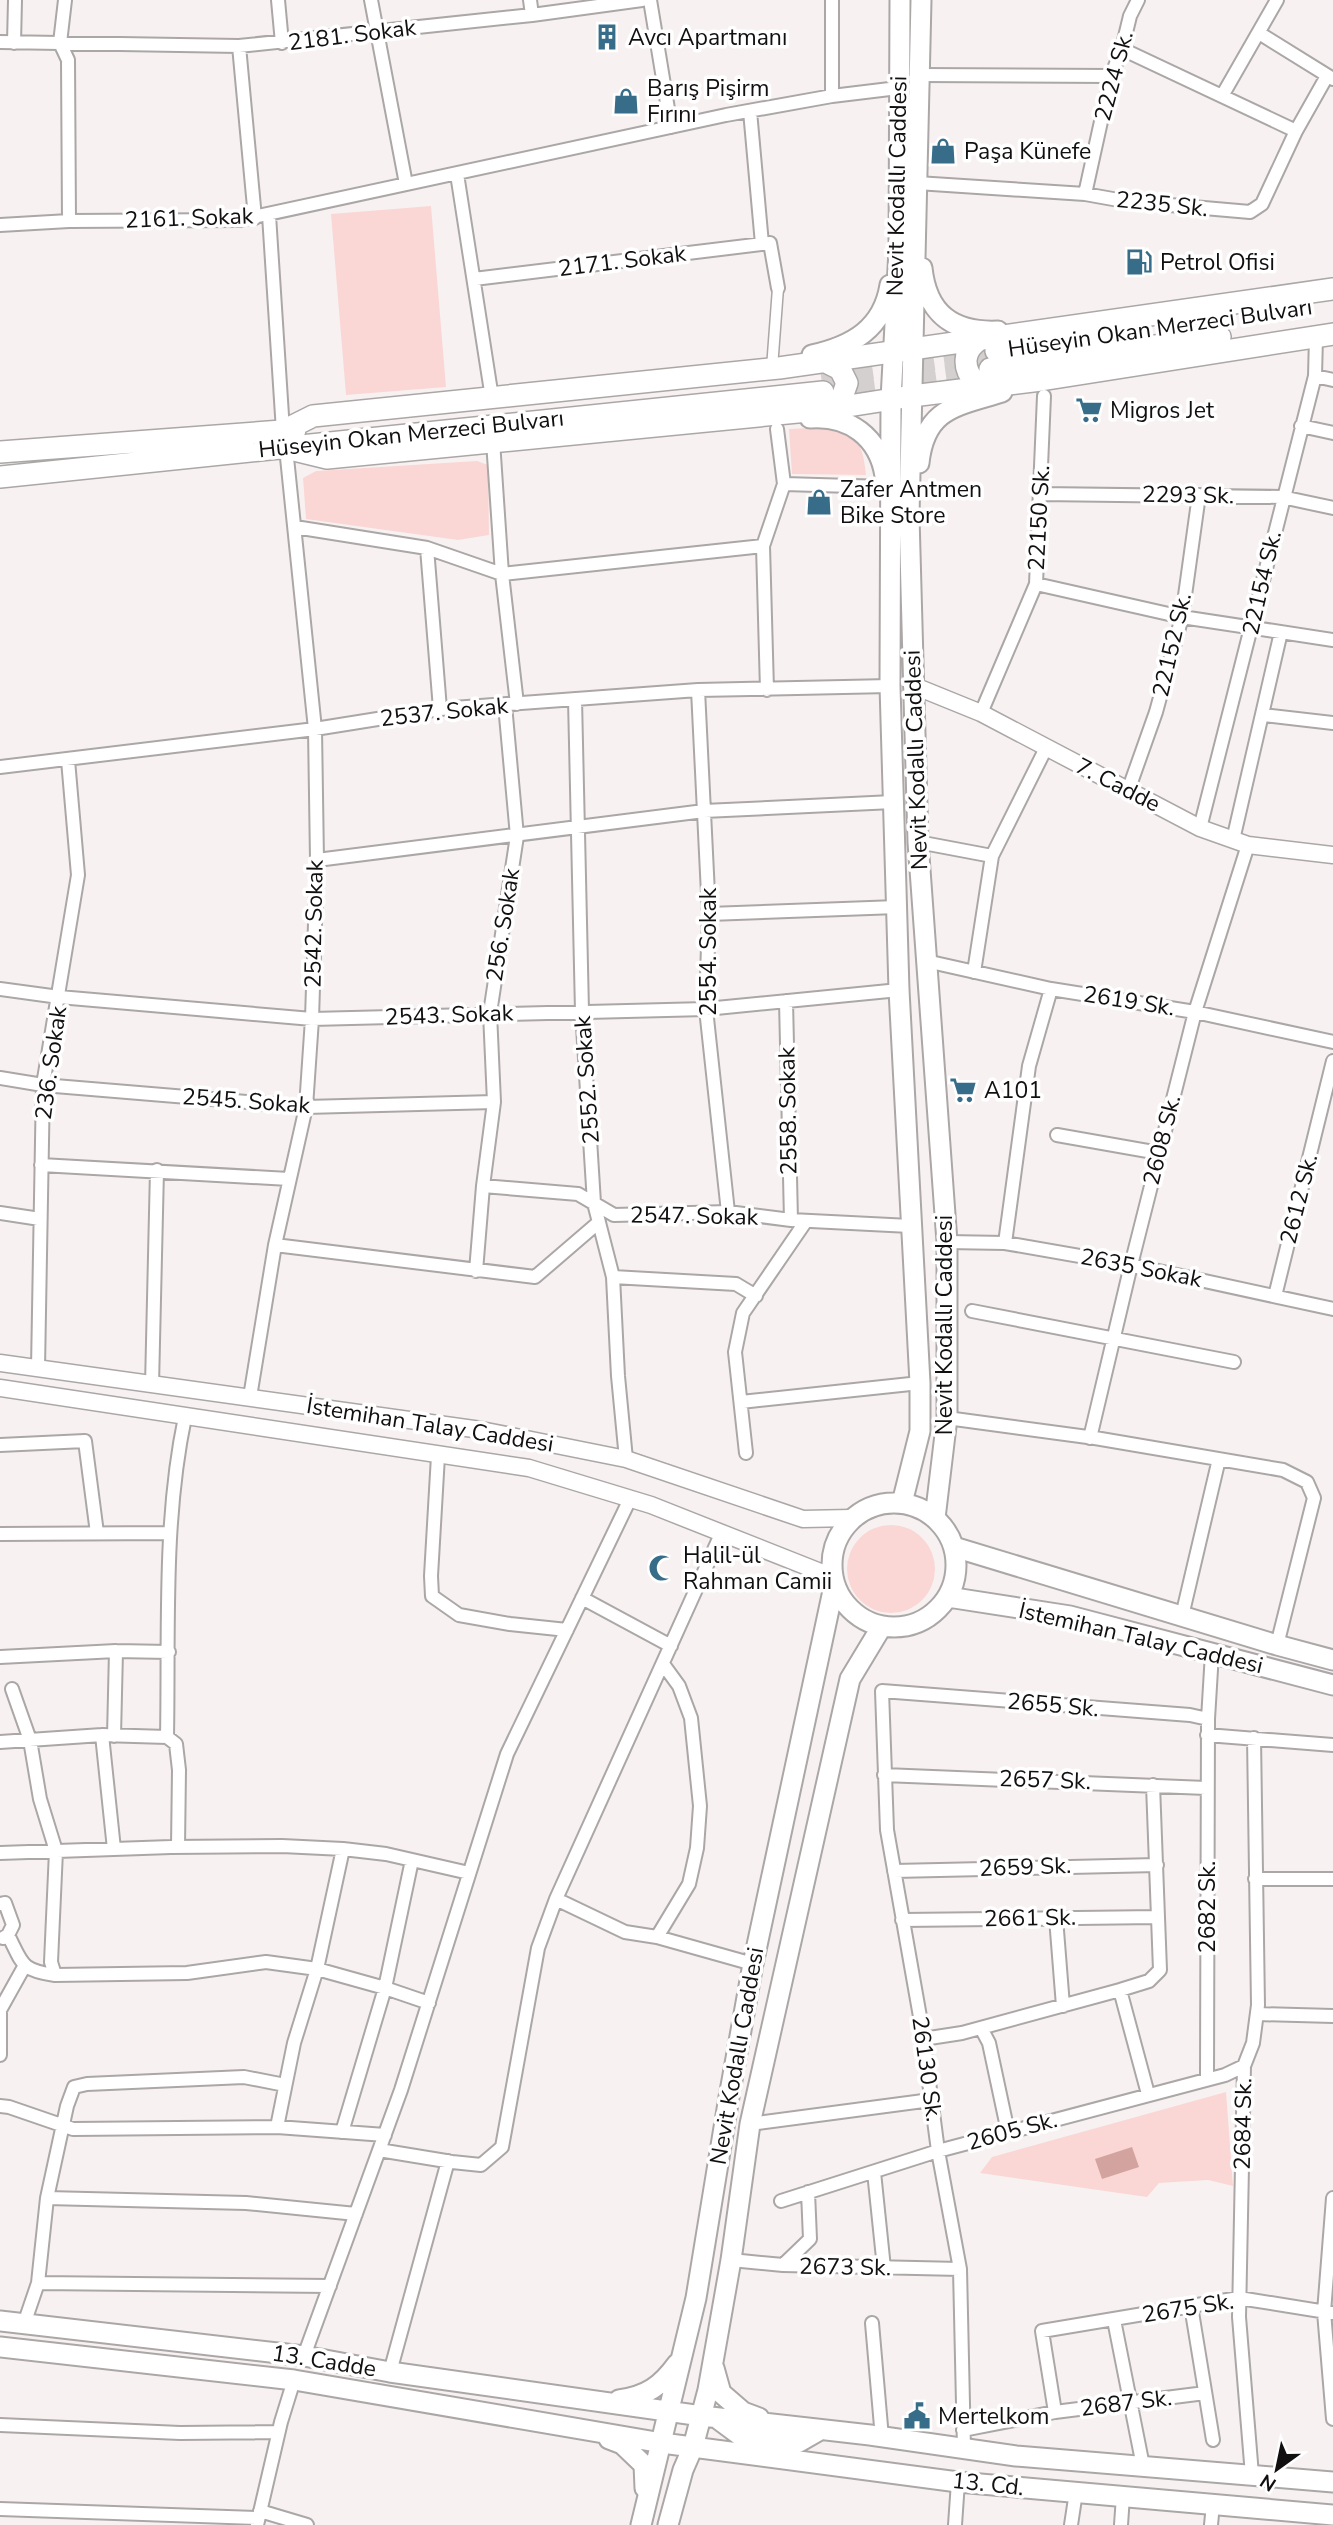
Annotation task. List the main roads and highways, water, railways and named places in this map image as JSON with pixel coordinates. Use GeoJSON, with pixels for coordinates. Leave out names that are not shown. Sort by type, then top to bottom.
{"type":"FeatureCollection","features":[{"type":"Feature","properties":{"kind":"main road","name":"Nevit Kodallı Caddesi"},"geometry":{"type":"LineString","coordinates":[[900,0],[898,250],[903,351],[912,396],[909,516],[912,685],[918,842],[947,1242],[947,1418],[935,1518]]}},
{"type":"Feature","properties":{"kind":"main road","name":"Nevit Kodallı Caddesi"},"geometry":{"type":"LineString","coordinates":[[902,1503],[919,1431],[920,1383],[910,1226],[892,802],[891,399],[903,351],[915,230],[921,0]]}},
{"type":"Feature","properties":{"kind":"main road"},"geometry":{"type":"LineString","coordinates":[[915,230],[927,293],[938,311],[946,318],[975,331],[1034,330],[1333,289]]}},
{"type":"Feature","properties":{"kind":"main road"},"geometry":{"type":"LineString","coordinates":[[890,526],[883,465],[876,448],[855,427],[835,419],[493,441],[327,458],[285,440],[313,416],[775,368],[837,349],[866,331],[886,301],[898,250]]}},
{"type":"Feature","properties":{"kind":"main road","name":"Hüseyin Okan Merzeci Bulvarı"},"geometry":{"type":"LineString","coordinates":[[987,362],[1333,303]]}},
{"type":"Feature","properties":{"kind":"main road","name":"Hüseyin Okan Merzeci Bulvarı"},"geometry":{"type":"LineString","coordinates":[[987,362],[1333,321]]}},
{"type":"Feature","properties":{"kind":"main road"},"geometry":{"type":"LineString","coordinates":[[775,368],[825,385],[891,399],[912,396],[987,362],[1034,330]]}},
{"type":"Feature","properties":{"kind":"main road"},"geometry":{"type":"LineString","coordinates":[[909,516],[923,442],[939,417],[964,402],[1324,335]]}},
{"type":"Feature","properties":{"kind":"main road"},"geometry":{"type":"LineString","coordinates":[[771,422],[825,385],[903,351],[987,362],[1042,388]]}},
{"type":"Feature","properties":{"kind":"main road","name":"Hüseyin Okan Merzeci Bulvarı"},"geometry":{"type":"LineString","coordinates":[[0,477],[285,440],[825,385]]}},
{"type":"Feature","properties":{"kind":"main road","name":"Hüseyin Okan Merzeci Bulvarı"},"geometry":{"type":"LineString","coordinates":[[0,452],[285,440]]}},
{"type":"Feature","properties":{"kind":"main road"},"geometry":{"type":"LineString","coordinates":[[884,1503],[902,1503],[920,1508],[935,1518],[947,1532],[954,1547],[956,1564],[948,1597],[935,1612],[919,1623],[899,1628],[867,1621],[853,1612],[842,1600],[831,1568],[832,1550],[839,1533],[851,1518],[866,1508],[884,1503]]}},
{"type":"Feature","properties":{"kind":"main road","name":"İstemihan Talay Caddesi"},"geometry":{"type":"LineString","coordinates":[[954,1547],[1333,1660]]}},
{"type":"Feature","properties":{"kind":"main road","name":"Nevit Kodallı Caddesi"},"geometry":{"type":"LineString","coordinates":[[643,2516],[653,2441],[670,2411],[695,2302],[753,1964],[834,1581]]}},
{"type":"Feature","properties":{"kind":"main road","name":"İstemihan Talay Caddesi"},"geometry":{"type":"LineString","coordinates":[[948,1597],[1070,1616],[1333,1685]]}},
{"type":"Feature","properties":{"kind":"main road"},"geometry":{"type":"LineString","coordinates":[[668,2525],[683,2470],[709,2417],[708,2390],[731,2260],[750,2124],[850,1679],[882,1626]]}},
{"type":"Feature","properties":{"kind":"main road"},"geometry":{"type":"LineString","coordinates":[[675,2389],[691,2370],[700,2325],[695,2302]]}},
{"type":"Feature","properties":{"kind":"main road","name":"13. Cadde"},"geometry":{"type":"LineString","coordinates":[[0,2321],[304,2356],[390,2372],[648,2408]]}},
{"type":"Feature","properties":{"kind":"main road","name":"13. Cadde"},"geometry":{"type":"LineString","coordinates":[[0,2347],[295,2380],[653,2441]]}},
{"type":"Feature","properties":{"kind":"main road"},"geometry":{"type":"LineString","coordinates":[[602,2402],[636,2398],[664,2382],[683,2354]]}},
{"type":"Feature","properties":{"kind":"main road"},"geometry":{"type":"LineString","coordinates":[[713,2363],[721,2393],[743,2412],[776,2425]]}},
{"type":"Feature","properties":{"kind":"main road","name":"13. Cd."},"geometry":{"type":"LineString","coordinates":[[648,2408],[882,2438],[963,2439],[1016,2456],[1333,2482]]}},
{"type":"Feature","properties":{"kind":"main road"},"geometry":{"type":"LineString","coordinates":[[551,2424],[573,2417],[628,2426],[653,2441]]}},
{"type":"Feature","properties":{"kind":"main road"},"geometry":{"type":"LineString","coordinates":[[709,2417],[741,2436],[799,2441],[820,2430]]}},
{"type":"Feature","properties":{"kind":"main road"},"geometry":{"type":"LineString","coordinates":[[592,2431],[622,2444],[644,2465],[643,2516]]}},
{"type":"Feature","properties":{"kind":"main road","name":"13. Cd."},"geometry":{"type":"LineString","coordinates":[[653,2441],[958,2482],[1333,2515]]}},
{"type":"Feature","properties":{"kind":"tunnel"},"geometry":{"type":"LineString","coordinates":[[821,376],[987,352]]}},
{"type":"Feature","properties":{"kind":"tunnel"},"geometry":{"type":"LineString","coordinates":[[823,392],[984,370]]}},
{"type":"Feature","properties":{"kind":"place","name":"Avcı Apartmanı"},"geometry":{"type":"Point","coordinates":[607,37]}},
{"type":"Feature","properties":{"kind":"place","name":"Barış Pişirm Fırını"},"geometry":{"type":"Point","coordinates":[626,101]}},
{"type":"Feature","properties":{"kind":"place","name":"Paşa Künefe"},"geometry":{"type":"Point","coordinates":[943,151]}},
{"type":"Feature","properties":{"kind":"place","name":"Petrol Ofisi"},"geometry":{"type":"Point","coordinates":[1139,262]}},
{"type":"Feature","properties":{"kind":"place","name":"Migros Jet"},"geometry":{"type":"Point","coordinates":[1089,410]}},
{"type":"Feature","properties":{"kind":"place","name":"Zafer Antmen Bike Store"},"geometry":{"type":"Point","coordinates":[819,502]}},
{"type":"Feature","properties":{"kind":"place","name":"A101"},"geometry":{"type":"Point","coordinates":[963,1090]}},
{"type":"Feature","properties":{"kind":"place","name":"Halil-ül Rahman Camii"},"geometry":{"type":"Point","coordinates":[662,1568]}},
{"type":"Feature","properties":{"kind":"place","name":"Mertelkom"},"geometry":{"type":"Point","coordinates":[917,2416]}}]}
